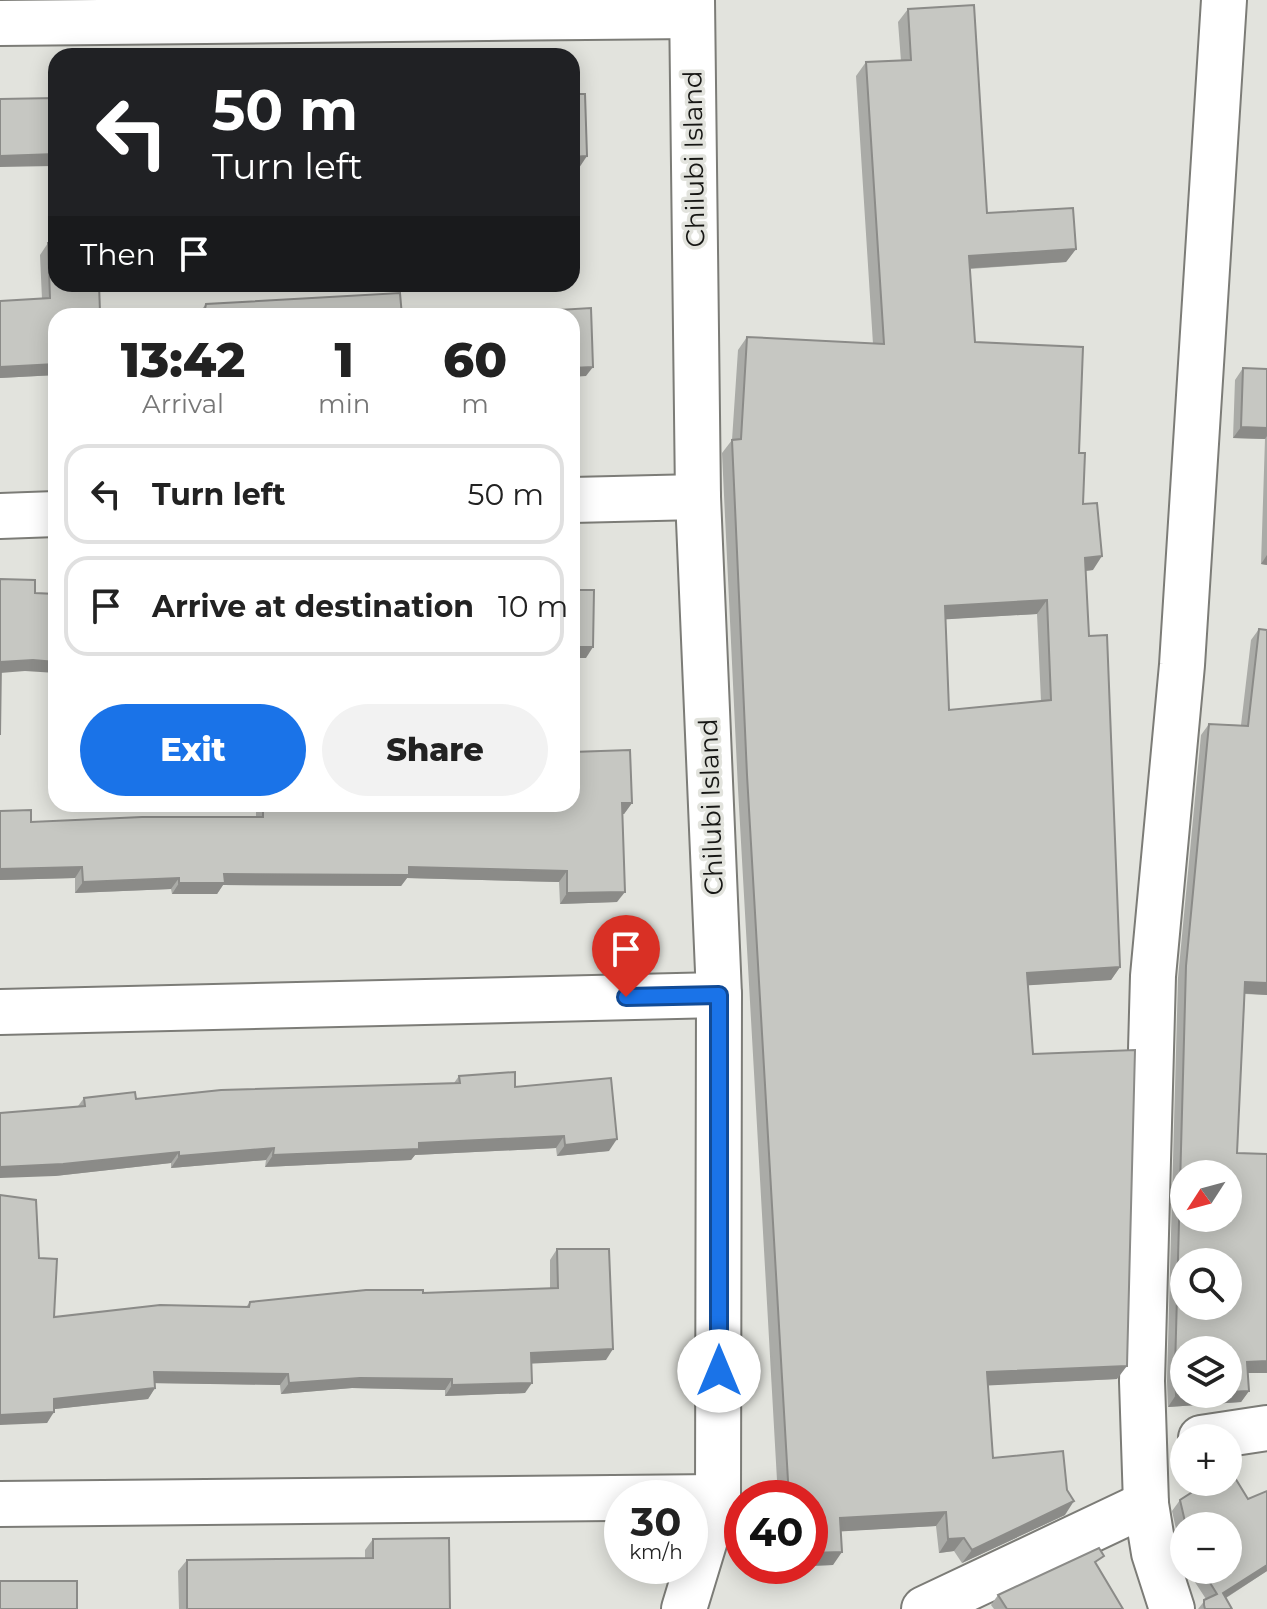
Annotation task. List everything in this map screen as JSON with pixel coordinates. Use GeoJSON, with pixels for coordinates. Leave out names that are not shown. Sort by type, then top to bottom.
{"type":"FeatureCollection","features":[{"type":"Feature","properties":{"kind":"street"},"geometry":{"type":"LineString","coordinates":[[1172,1609],[1154,1553],[1146,1504],[1165,1443],[1142,1381],[1153,976],[1182,665],[1224,0]]}},
{"type":"Feature","properties":{"kind":"street"},"geometry":{"type":"LineString","coordinates":[[0,23],[74,11],[692,8]]}},
{"type":"Feature","properties":{"kind":"street","name":"Chilubi Island"},"geometry":{"type":"LineString","coordinates":[[684,1609],[718,1497],[719,995],[698,497],[692,8]]}},
{"type":"Feature","properties":{"kind":"street"},"geometry":{"type":"LineString","coordinates":[[580,500],[698,497]]}},
{"type":"Feature","properties":{"kind":"street"},"geometry":{"type":"LineString","coordinates":[[0,516],[48,514]]}},
{"type":"Feature","properties":{"kind":"street"},"geometry":{"type":"LineString","coordinates":[[0,1012],[719,995]]}},
{"type":"Feature","properties":{"kind":"street"},"geometry":{"type":"LineString","coordinates":[[1242,1432],[1267,1428]]}},
{"type":"Feature","properties":{"kind":"street"},"geometry":{"type":"LineString","coordinates":[[0,1504],[718,1497]]}},
{"type":"Feature","properties":{"kind":"street"},"geometry":{"type":"LineString","coordinates":[[924,1609],[1146,1504]]}},
{"type":"Feature","properties":{"kind":"building"},"geometry":{"type":"Polygon","coordinates":[[[974,5],[987,213],[1073,208],[1076,249],[969,256],[975,342],[1083,347],[1079,453],[1085,453],[1083,504],[1097,503],[1102,556],[1085,558],[1089,636],[1107,635],[1120,967],[1027,973],[1033,1054],[1135,1050],[1127,1366],[987,1372],[993,1458],[1063,1451],[1067,1490],[1074,1501],[972,1550],[964,1538],[948,1539],[946,1512],[840,1518],[842,1552],[828,1552],[828,1480],[788,1480],[747,775],[732,440],[741,439],[747,337],[884,344],[866,62],[911,60],[908,9],[974,5]],[[1047,600],[945,606],[949,710],[1051,700],[1047,600]]]}},
{"type":"Feature","properties":{"kind":"building"},"geometry":{"type":"Polygon","coordinates":[[[580,94],[585,94],[587,156],[580,156],[580,94]]]}},
{"type":"Feature","properties":{"kind":"building"},"geometry":{"type":"Polygon","coordinates":[[[48,98],[48,154],[0,156],[0,99],[48,98]]]}},
{"type":"Feature","properties":{"kind":"building"},"geometry":{"type":"Polygon","coordinates":[[[50,292],[99,292],[100,308],[48,308],[48,364],[0,367],[0,301],[50,298],[50,292]]]}},
{"type":"Feature","properties":{"kind":"building"},"geometry":{"type":"Polygon","coordinates":[[[400,293],[401,308],[205,308],[206,304],[400,293]]]}},
{"type":"Feature","properties":{"kind":"building"},"geometry":{"type":"Polygon","coordinates":[[[591,308],[593,367],[580,368],[580,309],[591,308]]]}},
{"type":"Feature","properties":{"kind":"building"},"geometry":{"type":"Polygon","coordinates":[[[1243,368],[1267,369],[1267,428],[1241,427],[1243,368]]]}},
{"type":"Feature","properties":{"kind":"building"},"geometry":{"type":"Polygon","coordinates":[[[0,579],[35,580],[35,593],[48,594],[48,661],[1,662],[0,735],[0,579]]]}},
{"type":"Feature","properties":{"kind":"building"},"geometry":{"type":"Polygon","coordinates":[[[580,590],[594,590],[593,647],[580,647],[580,590]]]}},
{"type":"Feature","properties":{"kind":"building"},"geometry":{"type":"Polygon","coordinates":[[[1259,629],[1267,630],[1267,983],[1245,982],[1237,1153],[1267,1154],[1267,1361],[1247,1362],[1249,1391],[1242,1391],[1242,1336],[1176,1336],[1176,1320],[1242,1320],[1242,1248],[1178,1248],[1179,1232],[1242,1232],[1242,1160],[1181,1160],[1186,966],[1209,724],[1248,726],[1259,629]]]}},
{"type":"Feature","properties":{"kind":"building"},"geometry":{"type":"Polygon","coordinates":[[[630,750],[632,803],[622,803],[625,892],[567,893],[567,871],[409,867],[409,875],[224,874],[225,883],[179,883],[179,878],[83,882],[82,867],[0,869],[0,811],[31,810],[31,822],[142,817],[263,817],[263,812],[580,812],[580,752],[630,750]]]}},
{"type":"Feature","properties":{"kind":"building"},"geometry":{"type":"Polygon","coordinates":[[[515,1072],[515,1087],[611,1078],[617,1139],[565,1145],[564,1136],[419,1143],[419,1149],[273,1155],[274,1148],[179,1156],[179,1152],[0,1167],[0,1113],[85,1106],[84,1098],[135,1092],[136,1099],[221,1090],[460,1083],[459,1076],[515,1072]]]}},
{"type":"Feature","properties":{"kind":"building"},"geometry":{"type":"Polygon","coordinates":[[[0,1195],[36,1200],[39,1258],[57,1259],[54,1317],[160,1305],[249,1307],[250,1302],[366,1290],[423,1290],[423,1293],[558,1288],[557,1249],[609,1249],[613,1349],[531,1353],[532,1383],[452,1385],[452,1379],[360,1378],[289,1383],[288,1374],[154,1372],[155,1388],[54,1399],[54,1412],[0,1415],[0,1195]]]}},
{"type":"Feature","properties":{"kind":"building"},"geometry":{"type":"Polygon","coordinates":[[[1242,1489],[1248,1499],[1267,1491],[1267,1565],[1242,1581],[1242,1512],[1183,1512],[1180,1500],[1186,1496],[1242,1496],[1242,1489]]]}},
{"type":"Feature","properties":{"kind":"building"},"geometry":{"type":"Polygon","coordinates":[[[449,1538],[450,1609],[187,1609],[187,1560],[373,1558],[373,1539],[449,1538]]]}},
{"type":"Feature","properties":{"kind":"building"},"geometry":{"type":"Polygon","coordinates":[[[1099,1548],[1104,1556],[1095,1562],[1123,1609],[1007,1609],[998,1595],[1099,1548]]]}},
{"type":"Feature","properties":{"kind":"building"},"geometry":{"type":"Polygon","coordinates":[[[0,1581],[77,1581],[77,1609],[0,1609],[0,1581]]]}},
{"type":"Feature","properties":{"kind":"building"},"geometry":{"type":"Polygon","coordinates":[[[1211,1584],[1237,1584],[1223,1593],[1232,1609],[1205,1609],[1204,1600],[1217,1594],[1211,1584]]]}},
{"type":"Feature","properties":{"kind":"route"},"geometry":{"type":"LineString","coordinates":[[626,997],[719,995],[719,1371]]}}]}
